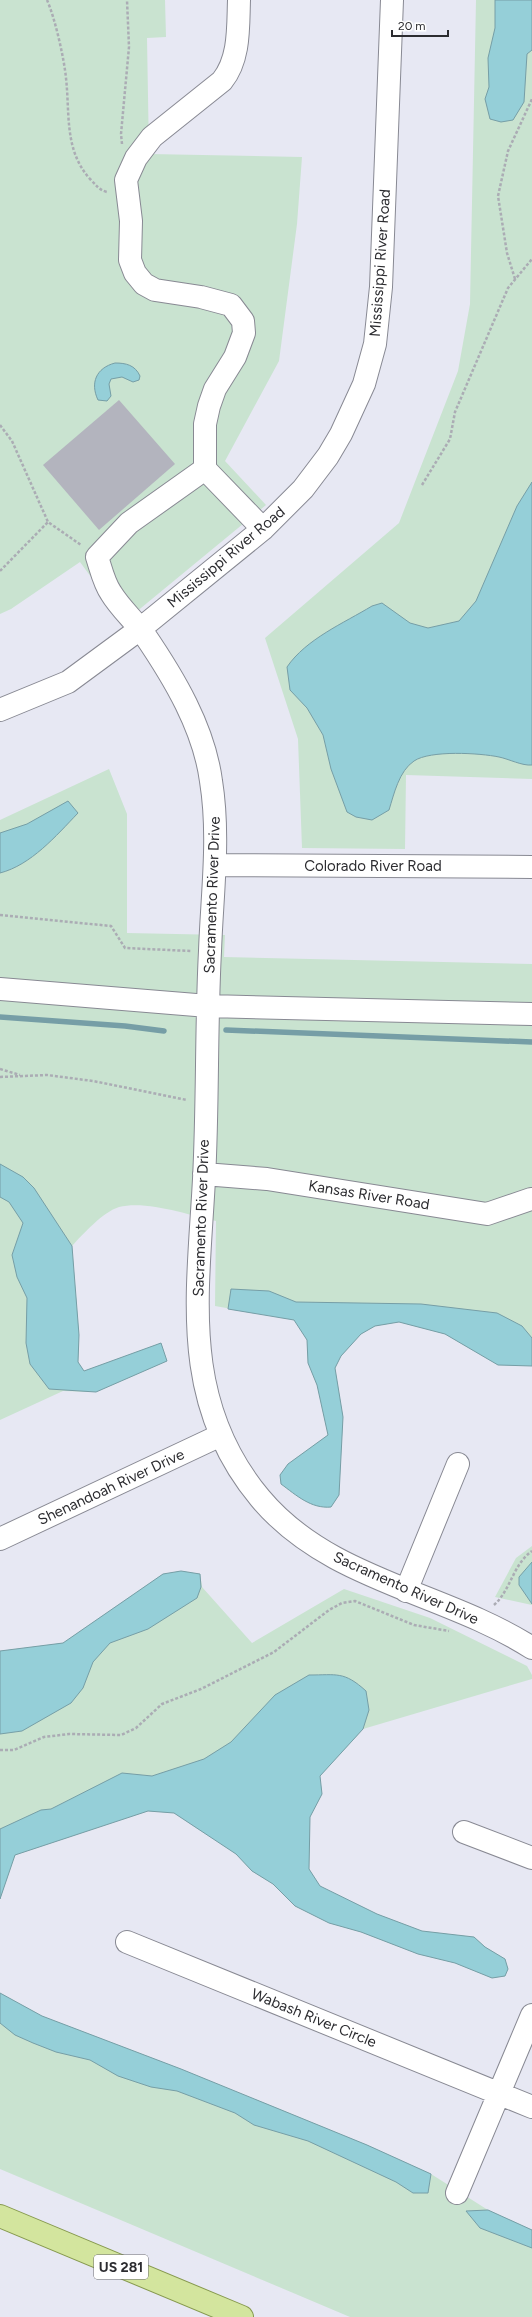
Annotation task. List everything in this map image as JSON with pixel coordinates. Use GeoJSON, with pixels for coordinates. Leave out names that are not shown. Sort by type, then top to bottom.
{"type":"FeatureCollection","features":[{"type":"Feature","properties":{"kind":"main road","name":"US 281"},"geometry":{"type":"LineString","coordinates":[[0,2216],[242,2317]]}},
{"type":"Feature","properties":{"kind":"street"},"geometry":{"type":"LineString","coordinates":[[239,0],[236,52],[228,73],[222,81],[152,137],[136,158],[126,180],[131,221],[130,260],[135,273],[144,284],[155,290],[201,297],[231,305],[243,321],[244,333],[235,357],[215,389],[209,406],[205,424],[205,469],[263,529]]}},
{"type":"Feature","properties":{"kind":"street","name":"Mississippi River Road"},"geometry":{"type":"LineString","coordinates":[[0,710],[68,682],[140,629],[263,529],[303,489],[328,456],[364,384],[375,344],[381,287],[392,0]]}},
{"type":"Feature","properties":{"kind":"street"},"geometry":{"type":"LineString","coordinates":[[97,557],[128,523],[205,469]]}},
{"type":"Feature","properties":{"kind":"street","name":"Sacramento River Drive"},"geometry":{"type":"LineString","coordinates":[[97,557],[110,592],[158,654],[200,735],[211,779],[215,808],[215,865],[208,1006],[204,1174],[196,1319],[201,1373],[209,1405],[221,1435],[236,1464],[259,1497],[274,1513],[306,1540],[347,1564],[518,1639],[532,1648]]}},
{"type":"Feature","properties":{"kind":"street","name":"Colorado River Road"},"geometry":{"type":"LineString","coordinates":[[215,865],[532,867]]}},
{"type":"Feature","properties":{"kind":"street"},"geometry":{"type":"LineString","coordinates":[[0,989],[208,1006],[532,1014]]}},
{"type":"Feature","properties":{"kind":"street","name":"Kansas River Road"},"geometry":{"type":"LineString","coordinates":[[204,1174],[267,1179],[487,1214],[531,1199]]}},
{"type":"Feature","properties":{"kind":"street","name":"Shenandoah River Drive"},"geometry":{"type":"LineString","coordinates":[[0,1539],[221,1435]]}},
{"type":"Feature","properties":{"kind":"street"},"geometry":{"type":"LineString","coordinates":[[406,1591],[458,1464]]}},
{"type":"Feature","properties":{"kind":"street"},"geometry":{"type":"LineString","coordinates":[[464,1832],[532,1858]]}},
{"type":"Feature","properties":{"kind":"street","name":"Wabash River Circle"},"geometry":{"type":"LineString","coordinates":[[127,1942],[532,2107]]}},
{"type":"Feature","properties":{"kind":"street"},"geometry":{"type":"LineString","coordinates":[[457,2193],[532,2015]]}},
{"type":"Feature","properties":{"kind":"path"},"geometry":{"type":"LineString","coordinates":[[47,0],[66,77],[68,134],[73,150],[83,171],[100,190],[128,199]]}},
{"type":"Feature","properties":{"kind":"path"},"geometry":{"type":"LineString","coordinates":[[122,150],[121,134],[129,47],[127,0]]}},
{"type":"Feature","properties":{"kind":"path"},"geometry":{"type":"LineString","coordinates":[[515,280],[507,253],[498,196],[508,151],[532,99]]}},
{"type":"Feature","properties":{"kind":"path"},"geometry":{"type":"LineString","coordinates":[[422,485],[450,439],[455,412],[508,288],[532,259]]}},
{"type":"Feature","properties":{"kind":"path"},"geometry":{"type":"LineString","coordinates":[[0,425],[12,441],[48,522],[97,557]]}},
{"type":"Feature","properties":{"kind":"path"},"geometry":{"type":"LineString","coordinates":[[0,571],[48,522]]}},
{"type":"Feature","properties":{"kind":"path"},"geometry":{"type":"LineString","coordinates":[[0,916],[111,926],[124,948],[210,952]]}},
{"type":"Feature","properties":{"kind":"path"},"geometry":{"type":"LineString","coordinates":[[0,1069],[23,1076]]}},
{"type":"Feature","properties":{"kind":"path"},"geometry":{"type":"LineString","coordinates":[[0,1077],[47,1075],[93,1081],[205,1104]]}},
{"type":"Feature","properties":{"kind":"path"},"geometry":{"type":"LineString","coordinates":[[491,1608],[501,1599],[514,1571],[532,1551]]}},
{"type":"Feature","properties":{"kind":"path"},"geometry":{"type":"LineString","coordinates":[[0,1750],[14,1750],[44,1737],[69,1734],[121,1735],[136,1728],[162,1704],[201,1689],[274,1652],[329,1610],[342,1603],[356,1601],[414,1625],[454,1631]]}},
{"type":"Feature","properties":{"kind":"green space"},"geometry":{"type":"Polygon","coordinates":[[[0,0],[165,0],[166,37],[147,38],[149,154],[302,157],[297,224],[279,361],[225,461],[266,505],[124,622],[80,562],[11,609],[0,614],[0,0]]]}},
{"type":"Feature","properties":{"kind":"green space"},"geometry":{"type":"Polygon","coordinates":[[[476,0],[532,0],[532,779],[406,775],[405,849],[302,848],[298,739],[265,638],[399,523],[458,371],[470,304],[476,0]]]}},
{"type":"Feature","properties":{"kind":"green space"},"geometry":{"type":"Polygon","coordinates":[[[109,769],[127,814],[127,933],[225,935],[224,957],[532,964],[532,1366],[498,1365],[445,1334],[399,1322],[375,1326],[361,1334],[341,1356],[335,1368],[343,1417],[339,1495],[331,1507],[310,1504],[281,1484],[280,1475],[288,1464],[328,1435],[317,1385],[308,1363],[307,1340],[295,1320],[215,1306],[216,1221],[168,1209],[142,1205],[130,1205],[113,1210],[94,1224],[72,1246],[79,1335],[78,1362],[84,1371],[161,1343],[167,1361],[96,1392],[63,1391],[0,1420],[0,820],[109,769]]]}},
{"type":"Feature","properties":{"kind":"green space"},"geometry":{"type":"Polygon","coordinates":[[[532,1546],[532,1605],[495,1597],[516,1558],[532,1546]]]}},
{"type":"Feature","properties":{"kind":"green space"},"geometry":{"type":"Polygon","coordinates":[[[181,1571],[200,1574],[202,1587],[252,1643],[344,1589],[430,1618],[527,1666],[532,1675],[532,1679],[363,1729],[320,1776],[322,1794],[310,1817],[309,1869],[320,1887],[377,1914],[422,1931],[474,1937],[485,1947],[505,1959],[508,1969],[505,1976],[492,1978],[455,1963],[418,1954],[361,1932],[329,1923],[295,1906],[273,1884],[252,1871],[236,1854],[174,1813],[148,1811],[15,1855],[0,1899],[0,1651],[63,1643],[163,1574],[181,1571]]]}},
{"type":"Feature","properties":{"kind":"green space"},"geometry":{"type":"Polygon","coordinates":[[[0,1993],[42,2016],[181,2069],[367,2145],[431,2174],[488,2210],[532,2230],[532,2317],[350,2317],[0,2169],[0,1993]]]}},
{"type":"Feature","properties":{"kind":"water"},"geometry":{"type":"Polygon","coordinates":[[[495,0],[532,0],[532,50],[527,54],[524,102],[513,120],[501,122],[490,119],[485,99],[489,87],[488,58],[495,28],[495,0]]]}},
{"type":"Feature","properties":{"kind":"water"},"geometry":{"type":"Polygon","coordinates":[[[115,363],[123,363],[136,369],[140,376],[139,380],[133,382],[122,377],[111,379],[109,384],[111,396],[107,401],[98,400],[95,388],[96,377],[103,368],[115,363]]]}},
{"type":"Feature","properties":{"kind":"water"},"geometry":{"type":"Polygon","coordinates":[[[532,482],[532,765],[480,754],[455,753],[431,755],[414,761],[404,771],[395,790],[389,810],[372,820],[356,817],[347,812],[331,769],[323,735],[307,708],[290,690],[287,667],[304,648],[326,632],[372,606],[382,603],[410,623],[428,628],[459,621],[476,601],[517,506],[532,482]]]}},
{"type":"Feature","properties":{"kind":"water"},"geometry":{"type":"Polygon","coordinates":[[[68,801],[78,813],[33,857],[0,873],[0,833],[27,824],[68,801]]]}},
{"type":"Feature","properties":{"kind":"water"},"geometry":{"type":"Polygon","coordinates":[[[0,1164],[23,1177],[34,1188],[72,1246],[79,1335],[78,1362],[84,1371],[161,1343],[167,1361],[96,1392],[49,1389],[30,1364],[26,1343],[27,1298],[17,1277],[12,1255],[23,1223],[9,1202],[0,1197],[0,1164]]]}},
{"type":"Feature","properties":{"kind":"water"},"geometry":{"type":"Polygon","coordinates":[[[231,1289],[269,1291],[296,1302],[421,1304],[497,1313],[522,1326],[532,1338],[532,1366],[498,1365],[445,1334],[399,1322],[375,1326],[361,1334],[341,1356],[335,1368],[343,1417],[339,1495],[331,1507],[317,1506],[298,1497],[281,1484],[280,1475],[288,1464],[328,1435],[317,1385],[308,1363],[307,1340],[294,1320],[228,1309],[231,1289]]]}},
{"type":"Feature","properties":{"kind":"water"},"geometry":{"type":"Polygon","coordinates":[[[532,1562],[532,1604],[519,1585],[519,1577],[532,1562]]]}},
{"type":"Feature","properties":{"kind":"water"},"geometry":{"type":"Polygon","coordinates":[[[181,1571],[200,1574],[201,1587],[197,1598],[148,1629],[110,1643],[93,1662],[83,1688],[71,1703],[22,1731],[0,1734],[0,1651],[63,1643],[163,1574],[181,1571]]]}},
{"type":"Feature","properties":{"kind":"water"},"geometry":{"type":"Polygon","coordinates":[[[309,1675],[334,1675],[346,1677],[352,1680],[366,1691],[369,1710],[363,1729],[320,1776],[322,1794],[310,1817],[309,1869],[320,1886],[377,1914],[422,1931],[474,1937],[485,1947],[505,1959],[508,1969],[505,1976],[492,1978],[455,1963],[418,1954],[361,1932],[329,1923],[295,1906],[273,1884],[252,1871],[236,1854],[174,1813],[148,1811],[15,1855],[0,1899],[0,1829],[41,1810],[51,1809],[122,1773],[152,1776],[204,1759],[231,1742],[275,1695],[309,1675]]]}},
{"type":"Feature","properties":{"kind":"water"},"geometry":{"type":"Polygon","coordinates":[[[0,1993],[42,2016],[181,2069],[367,2145],[431,2174],[428,2193],[413,2193],[396,2182],[308,2141],[254,2125],[235,2113],[177,2091],[151,2087],[118,2076],[90,2060],[56,2052],[15,2035],[0,2023],[0,1993]]]}},
{"type":"Feature","properties":{"kind":"water"},"geometry":{"type":"Polygon","coordinates":[[[488,2210],[532,2230],[532,2248],[480,2228],[466,2211],[488,2210]]]}},
{"type":"Feature","properties":{"kind":"building"},"geometry":{"type":"Polygon","coordinates":[[[119,400],[175,464],[99,530],[43,465],[119,400]]]}},
{"type":"Feature","properties":{"kind":"waterway"},"geometry":{"type":"LineString","coordinates":[[0,1017],[125,1026],[164,1031]]}},
{"type":"Feature","properties":{"kind":"waterway"},"geometry":{"type":"LineString","coordinates":[[226,1030],[532,1042]]}}]}
